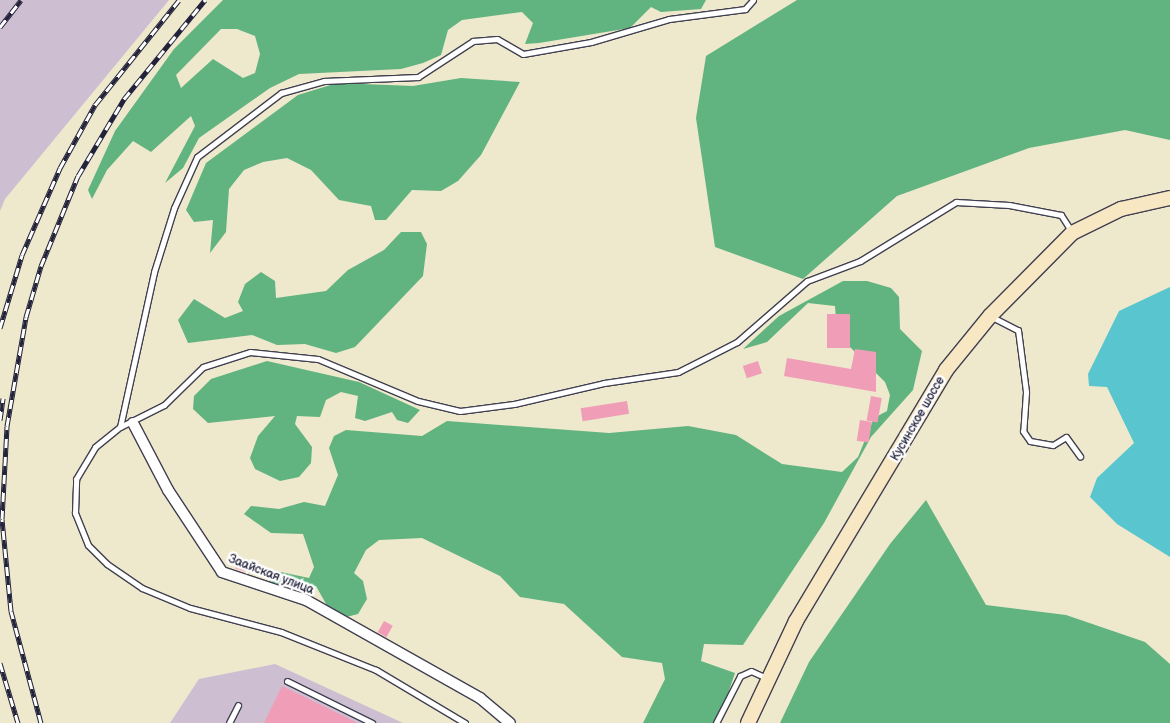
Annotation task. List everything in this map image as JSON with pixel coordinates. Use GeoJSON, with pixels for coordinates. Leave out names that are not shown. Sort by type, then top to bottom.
{"type":"FeatureCollection","features":[{"type":"Feature","properties":{"kind":"main road","name":"Кусинское шоссе"},"geometry":{"type":"LineString","coordinates":[[748,723],[767,679],[796,621],[946,370],[990,316],[1072,233],[1120,209],[1170,198]]}},
{"type":"Feature","properties":{"kind":"street","name":"Заайская улица"},"geometry":{"type":"LineString","coordinates":[[133,424],[168,490],[222,572],[306,600],[480,698],[510,723]]}},
{"type":"Feature","properties":{"kind":"lane"},"geometry":{"type":"LineString","coordinates":[[120,427],[154,272],[174,208],[197,157],[281,93],[324,80],[418,77],[473,41],[498,39],[523,54],[590,42],[669,19],[745,8],[753,0]]}},
{"type":"Feature","properties":{"kind":"lane"},"geometry":{"type":"LineString","coordinates":[[465,723],[376,670],[324,647],[231,616],[190,608],[142,588],[107,564],[88,545],[75,513],[76,479],[95,447],[120,427],[133,424],[164,405],[202,367],[250,352],[318,359],[418,401],[460,411],[678,372],[737,342],[807,281],[860,261],[956,202],[1008,205],[1061,215],[1072,233]]}},
{"type":"Feature","properties":{"kind":"lane"},"geometry":{"type":"LineString","coordinates":[[990,316],[1018,330],[1026,392],[1023,431],[1030,441],[1054,445],[1066,438],[1080,456]]}},
{"type":"Feature","properties":{"kind":"lane"},"geometry":{"type":"LineString","coordinates":[[716,723],[740,676],[751,671],[767,679]]}},
{"type":"Feature","properties":{"kind":"lane"},"geometry":{"type":"LineString","coordinates":[[287,681],[372,723]]}},
{"type":"Feature","properties":{"kind":"lane"},"geometry":{"type":"LineString","coordinates":[[229,723],[238,705]]}},
{"type":"Feature","properties":{"kind":"shaded area"},"geometry":{"type":"Polygon","coordinates":[[[0,0],[169,0],[5,199],[0,211],[0,0]]]}},
{"type":"Feature","properties":{"kind":"shaded area"},"geometry":{"type":"Polygon","coordinates":[[[275,664],[403,723],[170,723],[199,679],[275,664]]]}},
{"type":"Feature","properties":{"kind":"green space"},"geometry":{"type":"Polygon","coordinates":[[[223,0],[706,0],[701,9],[661,12],[651,7],[630,28],[539,43],[525,44],[533,23],[522,12],[462,20],[448,30],[441,55],[423,63],[401,69],[299,74],[270,88],[199,138],[183,168],[165,183],[195,126],[191,116],[151,152],[133,141],[107,170],[92,199],[88,190],[115,131],[174,49],[223,0]],[[221,29],[176,75],[181,88],[213,59],[243,78],[255,73],[260,54],[255,36],[237,29],[221,29]]]}},
{"type":"Feature","properties":{"kind":"green space"},"geometry":{"type":"Polygon","coordinates":[[[797,0],[1170,0],[1170,140],[1125,130],[1029,148],[897,196],[803,279],[715,247],[696,118],[706,56],[797,0]]]}},
{"type":"Feature","properties":{"kind":"green space"},"geometry":{"type":"Polygon","coordinates":[[[461,78],[520,82],[481,155],[458,181],[441,191],[412,190],[386,220],[375,220],[371,206],[339,200],[311,170],[287,158],[263,162],[244,170],[229,189],[226,232],[210,253],[213,220],[194,222],[186,210],[206,163],[298,95],[337,83],[413,86],[461,78]]]}},
{"type":"Feature","properties":{"kind":"green space"},"geometry":{"type":"Polygon","coordinates":[[[401,232],[421,232],[427,244],[423,276],[355,347],[336,353],[305,344],[277,345],[252,335],[188,343],[178,320],[194,299],[225,318],[243,311],[238,302],[245,284],[261,272],[275,281],[276,298],[326,291],[348,270],[384,250],[401,232]]]}},
{"type":"Feature","properties":{"kind":"green space"},"geometry":{"type":"Polygon","coordinates":[[[843,281],[867,281],[891,288],[899,297],[900,329],[922,351],[913,390],[871,437],[824,523],[743,645],[704,644],[701,661],[735,673],[718,723],[643,723],[665,679],[662,663],[622,657],[564,604],[520,597],[500,576],[422,538],[379,540],[366,550],[354,573],[363,581],[367,599],[358,614],[335,620],[316,586],[266,586],[276,571],[309,578],[314,567],[303,534],[271,533],[244,514],[251,506],[279,509],[304,502],[325,506],[338,475],[329,448],[334,436],[346,430],[422,436],[447,421],[609,433],[688,426],[736,435],[782,464],[842,472],[858,457],[874,418],[887,411],[890,395],[885,382],[849,346],[836,320],[835,306],[808,303],[767,342],[743,349],[779,316],[843,281]]]}},
{"type":"Feature","properties":{"kind":"green space"},"geometry":{"type":"Polygon","coordinates":[[[267,361],[359,382],[420,410],[408,423],[397,420],[392,412],[365,421],[355,418],[358,396],[341,392],[326,400],[320,417],[297,416],[295,424],[312,447],[311,463],[299,477],[280,481],[255,469],[250,458],[258,436],[275,416],[208,423],[193,409],[194,396],[211,379],[267,361]]]}},
{"type":"Feature","properties":{"kind":"green space"},"geometry":{"type":"Polygon","coordinates":[[[926,500],[986,605],[1066,615],[1145,642],[1170,664],[1170,723],[780,723],[809,662],[890,544],[926,500]]]}},
{"type":"Feature","properties":{"kind":"water"},"geometry":{"type":"Polygon","coordinates":[[[1170,287],[1170,557],[1117,524],[1090,497],[1097,478],[1134,443],[1107,387],[1089,386],[1088,374],[1119,311],[1170,287]]]}},
{"type":"Feature","properties":{"kind":"building"},"geometry":{"type":"Polygon","coordinates":[[[827,314],[850,314],[850,348],[827,348],[827,314]]]}},
{"type":"Feature","properties":{"kind":"building"},"geometry":{"type":"Polygon","coordinates":[[[855,349],[876,352],[876,392],[784,376],[787,358],[851,369],[855,349]]]}},
{"type":"Feature","properties":{"kind":"building"},"geometry":{"type":"Polygon","coordinates":[[[758,361],[762,373],[747,378],[743,366],[758,361]]]}},
{"type":"Feature","properties":{"kind":"building"},"geometry":{"type":"Polygon","coordinates":[[[871,396],[882,398],[877,423],[867,421],[871,396]]]}},
{"type":"Feature","properties":{"kind":"building"},"geometry":{"type":"Polygon","coordinates":[[[627,401],[629,414],[583,421],[581,408],[627,401]]]}},
{"type":"Feature","properties":{"kind":"building"},"geometry":{"type":"Polygon","coordinates":[[[860,420],[872,422],[869,443],[857,441],[860,420]]]}},
{"type":"Feature","properties":{"kind":"building"},"geometry":{"type":"Polygon","coordinates":[[[238,558],[252,562],[249,573],[235,569],[238,558]]]}},
{"type":"Feature","properties":{"kind":"building"},"geometry":{"type":"Polygon","coordinates":[[[384,621],[393,626],[386,637],[378,632],[384,621]]]}},
{"type":"Feature","properties":{"kind":"building"},"geometry":{"type":"Polygon","coordinates":[[[282,686],[358,723],[264,723],[282,686]]]}},
{"type":"Feature","properties":{"kind":"railway"},"geometry":{"type":"LineString","coordinates":[[0,27],[21,0]]}},
{"type":"Feature","properties":{"kind":"railway"},"geometry":{"type":"LineString","coordinates":[[0,328],[22,255],[60,168],[95,105],[179,0]]}},
{"type":"Feature","properties":{"kind":"railway"},"geometry":{"type":"LineString","coordinates":[[41,723],[11,611],[2,519],[7,426],[26,317],[41,266],[78,176],[124,99],[205,0]]}},
{"type":"Feature","properties":{"kind":"railway"},"geometry":{"type":"LineString","coordinates":[[0,420],[3,398]]}},
{"type":"Feature","properties":{"kind":"railway"},"geometry":{"type":"LineString","coordinates":[[0,663],[18,723]]}}]}
